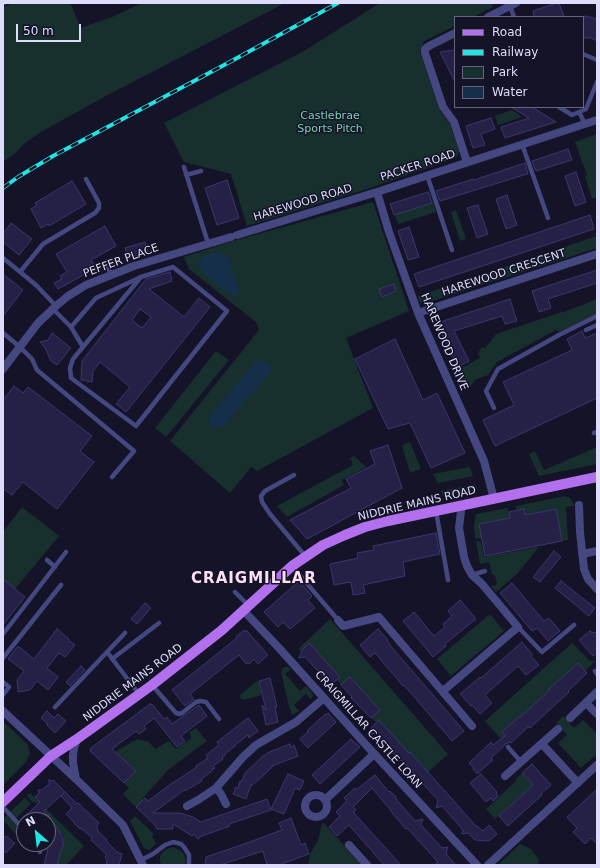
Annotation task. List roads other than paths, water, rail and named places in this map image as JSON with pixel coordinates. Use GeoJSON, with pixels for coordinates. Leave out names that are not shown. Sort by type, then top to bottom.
{"type":"FeatureCollection","features":[{"type":"Feature","properties":{"kind":"main road","name":"NIDDRIE MAINS ROAD"},"geometry":{"type":"LineString","coordinates":[[3,802],[51,756],[152,685],[222,630],[292,566],[323,545],[365,527],[396,519],[597,477]]}},
{"type":"Feature","properties":{"kind":"street"},"geometry":{"type":"LineString","coordinates":[[490,16],[513,4]]}},
{"type":"Feature","properties":{"kind":"street"},"geometry":{"type":"LineString","coordinates":[[454,34],[429,46],[425,49],[425,53],[443,107],[454,122],[467,162],[597,120]]}},
{"type":"Feature","properties":{"kind":"street","name":"PACKER ROAD"},"geometry":{"type":"LineString","coordinates":[[377,192],[467,162]]}},
{"type":"Feature","properties":{"kind":"street","name":"HAREWOOD ROAD"},"geometry":{"type":"LineString","coordinates":[[234,236],[377,192]]}},
{"type":"Feature","properties":{"kind":"street","name":"HAREWOOD DRIVE"},"geometry":{"type":"LineString","coordinates":[[377,192],[389,232],[418,313],[484,461],[494,499]]}},
{"type":"Feature","properties":{"kind":"street","name":"PEFFER PLACE"},"geometry":{"type":"LineString","coordinates":[[3,369],[38,323],[54,307],[86,285],[134,266],[234,236]]}},
{"type":"Feature","properties":{"kind":"street","name":"HAREWOOD CRESCENT"},"geometry":{"type":"LineString","coordinates":[[418,313],[597,254]]}},
{"type":"Feature","properties":{"kind":"street"},"geometry":{"type":"LineString","coordinates":[[579,505],[580,532],[585,574],[597,589]]}},
{"type":"Feature","properties":{"kind":"street"},"geometry":{"type":"LineString","coordinates":[[442,690],[518,627],[482,584],[472,575],[467,566],[459,528],[461,511],[460,506]]}},
{"type":"Feature","properties":{"kind":"street"},"geometry":{"type":"LineString","coordinates":[[582,554],[597,551]]}},
{"type":"Feature","properties":{"kind":"street","name":"CRAIGMILLAR CASTLE LOAN"},"geometry":{"type":"LineString","coordinates":[[246,608],[279,648],[374,754],[477,865]]}},
{"type":"Feature","properties":{"kind":"street"},"geometry":{"type":"LineString","coordinates":[[338,620],[343,626],[379,617],[472,726]]}},
{"type":"Feature","properties":{"kind":"street"},"geometry":{"type":"LineString","coordinates":[[570,718],[597,692]]}},
{"type":"Feature","properties":{"kind":"street"},"geometry":{"type":"LineString","coordinates":[[187,806],[216,788],[249,750],[296,722],[324,698]]}},
{"type":"Feature","properties":{"kind":"street"},"geometry":{"type":"LineString","coordinates":[[586,703],[597,714]]}},
{"type":"Feature","properties":{"kind":"street"},"geometry":{"type":"LineString","coordinates":[[3,711],[123,825],[142,863]]}},
{"type":"Feature","properties":{"kind":"street"},"geometry":{"type":"LineString","coordinates":[[505,776],[558,729]]}},
{"type":"Feature","properties":{"kind":"street"},"geometry":{"type":"LineString","coordinates":[[76,779],[73,755],[77,739]]}},
{"type":"Feature","properties":{"kind":"street"},"geometry":{"type":"LineString","coordinates":[[542,744],[578,783]]}},
{"type":"Feature","properties":{"kind":"street"},"geometry":{"type":"LineString","coordinates":[[324,800],[374,754]]}},
{"type":"Feature","properties":{"kind":"street"},"geometry":{"type":"LineString","coordinates":[[488,865],[597,765]]}},
{"type":"Feature","properties":{"kind":"street"},"geometry":{"type":"LineString","coordinates":[[216,788],[226,804]]}},
{"type":"Feature","properties":{"kind":"street"},"geometry":{"type":"LineString","coordinates":[[349,845],[367,865]]}},
{"type":"Feature","properties":{"kind":"lane"},"geometry":{"type":"LineString","coordinates":[[513,4],[514,16]]}},
{"type":"Feature","properties":{"kind":"lane"},"geometry":{"type":"LineString","coordinates":[[584,54],[597,60]]}},
{"type":"Feature","properties":{"kind":"lane"},"geometry":{"type":"LineString","coordinates":[[562,108],[572,114],[586,109],[597,82]]}},
{"type":"Feature","properties":{"kind":"lane"},"geometry":{"type":"LineString","coordinates":[[579,112],[585,124]]}},
{"type":"Feature","properties":{"kind":"lane"},"geometry":{"type":"LineString","coordinates":[[522,144],[548,218]]}},
{"type":"Feature","properties":{"kind":"lane"},"geometry":{"type":"LineString","coordinates":[[184,168],[208,243]]}},
{"type":"Feature","properties":{"kind":"lane"},"geometry":{"type":"LineString","coordinates":[[186,176],[201,170]]}},
{"type":"Feature","properties":{"kind":"lane"},"geometry":{"type":"LineString","coordinates":[[427,175],[452,250]]}},
{"type":"Feature","properties":{"kind":"lane"},"geometry":{"type":"LineString","coordinates":[[20,272],[43,244],[95,213],[99,208],[99,203],[86,179]]}},
{"type":"Feature","properties":{"kind":"lane"},"geometry":{"type":"LineString","coordinates":[[3,258],[36,285],[71,327],[83,347]]}},
{"type":"Feature","properties":{"kind":"lane"},"geometry":{"type":"LineString","coordinates":[[106,262],[111,275]]}},
{"type":"Feature","properties":{"kind":"lane"},"geometry":{"type":"LineString","coordinates":[[71,327],[96,298],[141,278],[173,267],[227,311],[136,426],[71,378],[70,368],[73,359],[141,278]]}},
{"type":"Feature","properties":{"kind":"lane"},"geometry":{"type":"LineString","coordinates":[[494,408],[486,391],[498,369],[597,316]]}},
{"type":"Feature","properties":{"kind":"lane"},"geometry":{"type":"LineString","coordinates":[[586,330],[597,325]]}},
{"type":"Feature","properties":{"kind":"lane"},"geometry":{"type":"LineString","coordinates":[[3,333],[32,359],[37,370],[134,451],[112,477]]}},
{"type":"Feature","properties":{"kind":"lane"},"geometry":{"type":"LineString","coordinates":[[294,475],[265,491],[261,496],[262,502],[270,514],[306,557]]}},
{"type":"Feature","properties":{"kind":"lane"},"geometry":{"type":"LineString","coordinates":[[436,511],[448,580]]}},
{"type":"Feature","properties":{"kind":"lane"},"geometry":{"type":"LineString","coordinates":[[3,634],[66,552]]}},
{"type":"Feature","properties":{"kind":"lane"},"geometry":{"type":"LineString","coordinates":[[47,560],[55,567]]}},
{"type":"Feature","properties":{"kind":"lane"},"geometry":{"type":"LineString","coordinates":[[292,566],[338,620]]}},
{"type":"Feature","properties":{"kind":"lane"},"geometry":{"type":"LineString","coordinates":[[472,575],[484,570]]}},
{"type":"Feature","properties":{"kind":"lane"},"geometry":{"type":"LineString","coordinates":[[3,658],[61,585]]}},
{"type":"Feature","properties":{"kind":"lane"},"geometry":{"type":"LineString","coordinates":[[235,592],[246,608]]}},
{"type":"Feature","properties":{"kind":"lane"},"geometry":{"type":"LineString","coordinates":[[112,659],[159,622]]}},
{"type":"Feature","properties":{"kind":"lane"},"geometry":{"type":"LineString","coordinates":[[518,627],[542,652],[574,625]]}},
{"type":"Feature","properties":{"kind":"lane"},"geometry":{"type":"LineString","coordinates":[[55,707],[125,633]]}},
{"type":"Feature","properties":{"kind":"lane"},"geometry":{"type":"LineString","coordinates":[[107,652],[140,694]]}},
{"type":"Feature","properties":{"kind":"lane"},"geometry":{"type":"LineString","coordinates":[[3,682],[9,687],[3,695]]}},
{"type":"Feature","properties":{"kind":"lane"},"geometry":{"type":"LineString","coordinates":[[152,685],[176,713],[179,714],[196,702],[200,701],[206,702],[219,719]]}},
{"type":"Feature","properties":{"kind":"lane"},"geometry":{"type":"LineString","coordinates":[[508,747],[521,762]]}},
{"type":"Feature","properties":{"kind":"lane"},"geometry":{"type":"LineString","coordinates":[[3,807],[16,821]]}},
{"type":"Feature","properties":{"kind":"lane"},"geometry":{"type":"LineString","coordinates":[[142,863],[164,845],[173,842],[181,844],[184,847],[188,855],[189,865]]}},
{"type":"Feature","properties":{"kind":"water"},"geometry":{"type":"Polygon","coordinates":[[[217,252],[228,258],[239,291],[234,297],[211,280],[199,267],[203,256],[217,252]]]}},
{"type":"Feature","properties":{"kind":"water"},"geometry":{"type":"Polygon","coordinates":[[[257,360],[268,363],[271,367],[271,371],[224,426],[215,428],[210,425],[210,416],[257,360]]]}},
{"type":"Feature","properties":{"kind":"railway"},"geometry":{"type":"LineString","coordinates":[[3,188],[53,156],[338,3]]}},
{"type":"Feature","properties":{"kind":"district","name":"CRAIGMILLAR"},"geometry":{"type":"Point","coordinates":[254,579]}},
{"type":"Feature","properties":{"kind":"park label","name":"Castlebrae Sports Pitch"},"geometry":{"type":"Point","coordinates":[330,122]}}]}
